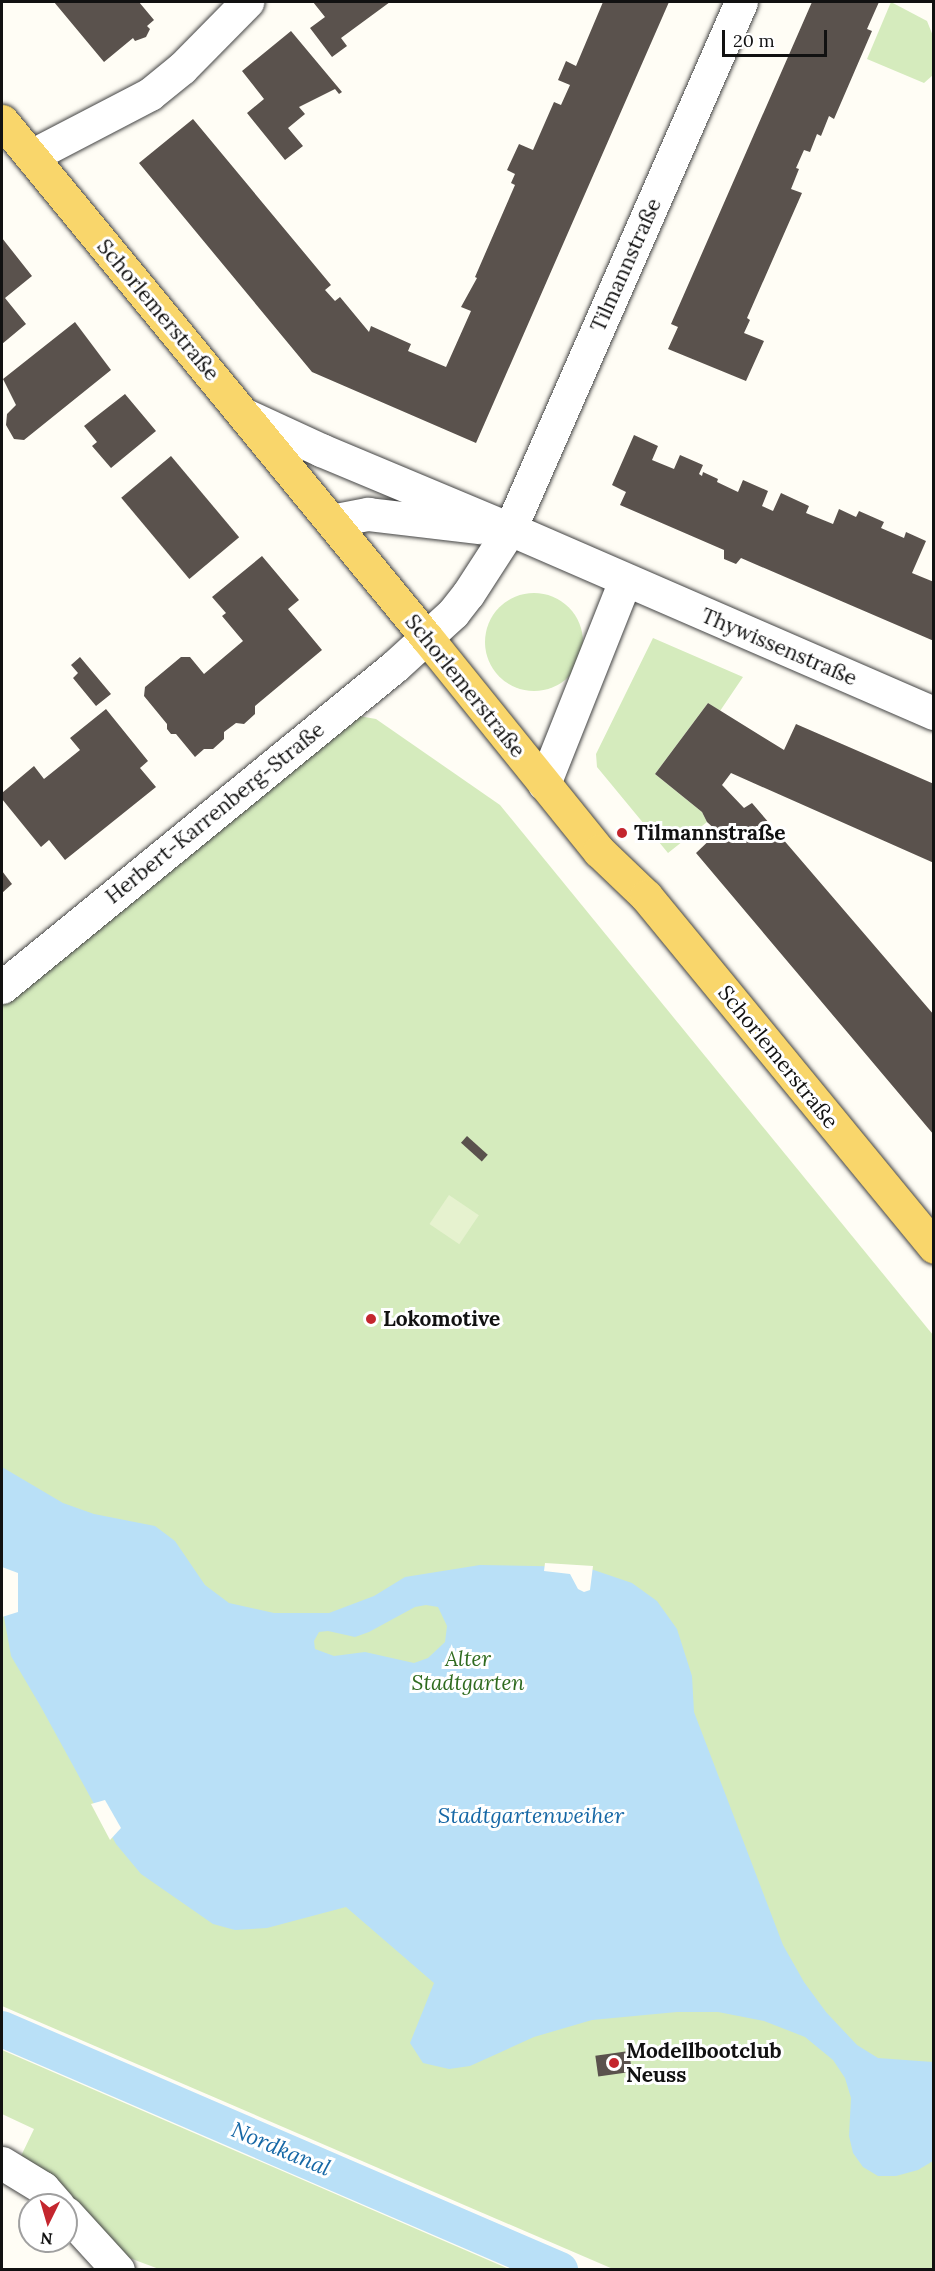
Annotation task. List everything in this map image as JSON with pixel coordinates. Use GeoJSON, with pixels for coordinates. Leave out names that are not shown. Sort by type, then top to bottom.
{"type":"FeatureCollection","features":[{"type":"Feature","properties":{"kind":"main road","name":"Schorlemerstraße"},"geometry":{"type":"LineString","coordinates":[[2,122],[331,520],[599,851],[646,896],[933,1247]]}},
{"type":"Feature","properties":{"kind":"street"},"geometry":{"type":"LineString","coordinates":[[31,156],[150,94],[190,61],[247,2]]}},
{"type":"Feature","properties":{"kind":"street","name":"Tilmannstraße"},"geometry":{"type":"LineString","coordinates":[[427,638],[468,594],[510,529],[741,2]]}},
{"type":"Feature","properties":{"kind":"street","name":"Thywissenstraße"},"geometry":{"type":"LineString","coordinates":[[244,415],[933,713]]}},
{"type":"Feature","properties":{"kind":"street"},"geometry":{"type":"LineString","coordinates":[[331,520],[368,514],[409,517],[445,525],[510,529]]}},
{"type":"Feature","properties":{"kind":"street"},"geometry":{"type":"LineString","coordinates":[[544,784],[625,580]]}},
{"type":"Feature","properties":{"kind":"street","name":"Herbert-Karrenberg-Straße"},"geometry":{"type":"LineString","coordinates":[[2,987],[427,638]]}},
{"type":"Feature","properties":{"kind":"street"},"geometry":{"type":"LineString","coordinates":[[2,2163],[47,2193]]}},
{"type":"Feature","properties":{"kind":"street"},"geometry":{"type":"LineString","coordinates":[[78,2226],[118,2270]]}},
{"type":"Feature","properties":{"kind":"green space"},"geometry":{"type":"Polygon","coordinates":[[[891,2],[927,21],[933,36],[933,75],[924,83],[867,59],[891,2]]]}},
{"type":"Feature","properties":{"kind":"green space"},"geometry":{"type":"Polygon","coordinates":[[[534,593],[553,597],[569,607],[579,623],[583,642],[579,661],[569,677],[553,687],[534,691],[515,687],[499,677],[489,661],[485,642],[489,623],[499,607],[515,597],[534,593]]]}},
{"type":"Feature","properties":{"kind":"green space"},"geometry":{"type":"Polygon","coordinates":[[[653,638],[743,677],[720,711],[708,703],[655,774],[702,812],[707,822],[668,853],[597,767],[596,754],[653,638]]]}},
{"type":"Feature","properties":{"kind":"green space","name":"Alter Stadtgarten"},"geometry":{"type":"Polygon","coordinates":[[[359,716],[376,719],[500,805],[933,1335],[933,2269],[613,2269],[2,2006],[2,1006],[359,716]]]}},
{"type":"Feature","properties":{"kind":"green space"},"geometry":{"type":"Polygon","coordinates":[[[449,1195],[479,1215],[459,1244],[429,1224],[449,1195]]]}},
{"type":"Feature","properties":{"kind":"green space"},"geometry":{"type":"Polygon","coordinates":[[[2,2050],[509,2269],[159,2269],[124,2256],[78,2211],[78,2193],[59,2193],[21,2156],[34,2129],[2,2114],[2,2050]]]}},
{"type":"Feature","properties":{"kind":"water","name":"Stadtgartenweiher"},"geometry":{"type":"Polygon","coordinates":[[[2,1467],[63,1503],[94,1514],[155,1526],[175,1541],[205,1585],[229,1603],[274,1613],[329,1613],[374,1596],[405,1577],[480,1565],[585,1567],[632,1583],[657,1601],[677,1629],[692,1676],[694,1712],[783,1945],[804,1982],[826,2012],[857,2045],[878,2058],[933,2062],[933,2161],[918,2170],[896,2176],[878,2176],[863,2167],[853,2153],[849,2136],[851,2098],[845,2078],[833,2060],[805,2037],[764,2021],[718,2012],[677,2012],[592,2020],[534,2037],[470,2066],[449,2069],[423,2063],[410,2043],[434,1983],[346,1907],[267,1928],[235,1930],[213,1924],[141,1874],[116,1844],[11,1656],[2,1606],[2,1467]],[[426,1605],[415,1607],[355,1637],[328,1631],[319,1632],[314,1641],[315,1649],[334,1656],[365,1652],[414,1663],[428,1658],[445,1642],[447,1626],[438,1607],[426,1605]]]}},
{"type":"Feature","properties":{"kind":"pier"},"geometry":{"type":"Polygon","coordinates":[[[545,1563],[593,1566],[590,1590],[584,1592],[578,1589],[570,1574],[544,1571],[545,1563]]]}},
{"type":"Feature","properties":{"kind":"pier"},"geometry":{"type":"Polygon","coordinates":[[[2,1567],[18,1573],[18,1612],[2,1617],[2,1567]]]}},
{"type":"Feature","properties":{"kind":"pier"},"geometry":{"type":"Polygon","coordinates":[[[105,1800],[121,1828],[110,1840],[91,1804],[105,1800]]]}},
{"type":"Feature","properties":{"kind":"building"},"geometry":{"type":"Polygon","coordinates":[[[54,2],[139,2],[154,20],[147,26],[150,29],[146,37],[135,41],[133,38],[104,62],[54,2]]]}},
{"type":"Feature","properties":{"kind":"building"},"geometry":{"type":"Polygon","coordinates":[[[313,2],[390,2],[341,38],[347,46],[332,57],[310,28],[325,17],[313,2]]]}},
{"type":"Feature","properties":{"kind":"building"},"geometry":{"type":"Polygon","coordinates":[[[603,2],[669,2],[476,443],[312,372],[139,163],[193,119],[331,285],[325,290],[335,301],[340,297],[369,332],[371,326],[411,344],[408,351],[446,367],[471,311],[461,307],[477,278],[475,277],[515,185],[511,183],[515,174],[507,170],[519,144],[533,150],[554,102],[561,105],[570,85],[558,80],[566,61],[576,66],[603,2]]]}},
{"type":"Feature","properties":{"kind":"building"},"geometry":{"type":"Polygon","coordinates":[[[812,2],[879,2],[867,29],[872,31],[834,119],[829,116],[821,136],[817,134],[810,152],[804,150],[796,168],[799,169],[791,189],[802,193],[747,318],[750,320],[744,333],[764,341],[746,381],[668,349],[678,327],[671,324],[812,2]]]}},
{"type":"Feature","properties":{"kind":"building"},"geometry":{"type":"Polygon","coordinates":[[[291,31],[342,92],[339,94],[335,89],[299,107],[305,114],[288,128],[303,146],[285,160],[247,113],[264,99],[242,71],[291,31]]]}},
{"type":"Feature","properties":{"kind":"building"},"geometry":{"type":"Polygon","coordinates":[[[2,238],[32,276],[5,298],[26,324],[2,344],[2,238]]]}},
{"type":"Feature","properties":{"kind":"building"},"geometry":{"type":"Polygon","coordinates":[[[75,322],[111,370],[24,440],[14,439],[6,425],[7,414],[16,405],[3,379],[75,322]]]}},
{"type":"Feature","properties":{"kind":"building"},"geometry":{"type":"Polygon","coordinates":[[[125,394],[156,431],[111,468],[92,446],[97,442],[84,426],[125,394]]]}},
{"type":"Feature","properties":{"kind":"building"},"geometry":{"type":"Polygon","coordinates":[[[634,435],[658,446],[652,460],[674,469],[680,455],[703,465],[699,474],[702,476],[703,472],[738,492],[743,480],[768,491],[762,506],[773,511],[781,493],[809,506],[806,513],[833,524],[839,509],[856,517],[859,511],[884,522],[881,528],[904,538],[906,532],[926,541],[912,573],[934,582],[934,641],[741,558],[736,564],[724,559],[724,550],[620,505],[626,492],[612,485],[634,435]]]}},
{"type":"Feature","properties":{"kind":"building"},"geometry":{"type":"Polygon","coordinates":[[[171,456],[239,537],[189,579],[121,498],[171,456]]]}},
{"type":"Feature","properties":{"kind":"building"},"geometry":{"type":"Polygon","coordinates":[[[262,556],[299,600],[288,609],[322,650],[255,706],[255,714],[244,724],[236,723],[224,732],[224,739],[213,749],[204,749],[195,757],[176,734],[171,734],[167,729],[167,724],[144,696],[145,687],[181,657],[190,657],[204,674],[243,641],[222,616],[226,613],[212,597],[262,556]]]}},
{"type":"Feature","properties":{"kind":"building"},"geometry":{"type":"Polygon","coordinates":[[[80,657],[111,694],[96,706],[73,678],[78,673],[71,665],[80,657]]]}},
{"type":"Feature","properties":{"kind":"building"},"geometry":{"type":"Polygon","coordinates":[[[708,703],[784,750],[796,724],[934,784],[934,863],[731,773],[722,785],[744,808],[752,803],[934,1015],[934,1135],[696,853],[718,832],[707,822],[702,812],[655,774],[708,703]]]}},
{"type":"Feature","properties":{"kind":"building"},"geometry":{"type":"Polygon","coordinates":[[[106,709],[148,761],[140,768],[156,787],[65,860],[49,840],[41,847],[2,799],[2,793],[34,766],[44,779],[80,750],[70,738],[106,709]]]}},
{"type":"Feature","properties":{"kind":"building"},"geometry":{"type":"Polygon","coordinates":[[[2,871],[12,884],[2,893],[2,871]]]}},
{"type":"Feature","properties":{"kind":"building"},"geometry":{"type":"Polygon","coordinates":[[[467,1136],[488,1155],[482,1161],[461,1143],[467,1136]]]}},
{"type":"Feature","properties":{"kind":"building","name":"Modellbootclub Neuss"},"geometry":{"type":"Polygon","coordinates":[[[629,2051],[632,2072],[598,2077],[595,2056],[629,2051]]]}},
{"type":"Feature","properties":{"kind":"waterway","name":"Nordkanal"},"geometry":{"type":"LineString","coordinates":[[2,2029],[560,2270]]}},
{"type":"Feature","properties":{"kind":"place","name":"Tilmannstraße"},"geometry":{"type":"Point","coordinates":[622,833]}},
{"type":"Feature","properties":{"kind":"place","name":"Lokomotive"},"geometry":{"type":"Point","coordinates":[371,1319]}},
{"type":"Feature","properties":{"kind":"place","name":"Modellbootclub Neuss"},"geometry":{"type":"Point","coordinates":[614,2063]}}]}
